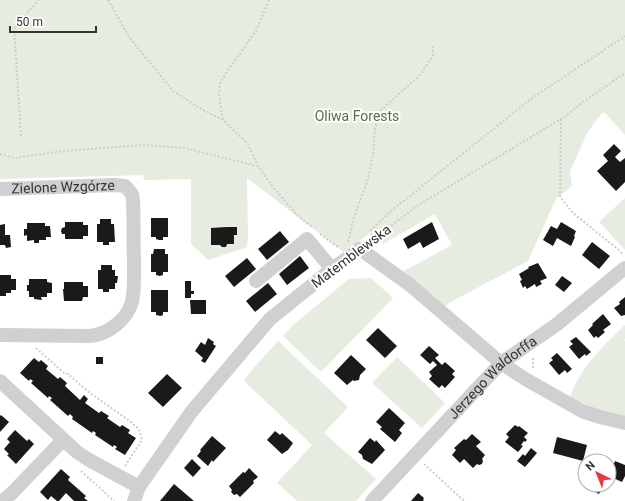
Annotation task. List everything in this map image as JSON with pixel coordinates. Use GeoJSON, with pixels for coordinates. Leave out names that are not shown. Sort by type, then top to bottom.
{"type":"FeatureCollection","features":[{"type":"Feature","properties":{"kind":"street","name":"Zielone Wzgórze"},"geometry":{"type":"LineString","coordinates":[[0,189],[114,185],[125,186],[132,194],[133,201],[134,285],[132,302],[128,310],[112,328],[100,334],[89,336],[0,335]]}},
{"type":"Feature","properties":{"kind":"street"},"geometry":{"type":"LineString","coordinates":[[256,281],[307,239],[332,269]]}},
{"type":"Feature","properties":{"kind":"street","name":"Matemblewska"},"geometry":{"type":"LineString","coordinates":[[134,501],[140,487],[192,411],[270,319],[352,254]]}},
{"type":"Feature","properties":{"kind":"street"},"geometry":{"type":"LineString","coordinates":[[352,254],[410,285],[501,363],[527,380],[582,411],[625,423]]}},
{"type":"Feature","properties":{"kind":"street","name":"Jerzego Waldorffa"},"geometry":{"type":"LineString","coordinates":[[372,501],[501,363],[556,324],[625,268]]}},
{"type":"Feature","properties":{"kind":"street"},"geometry":{"type":"LineString","coordinates":[[0,381],[63,440],[89,460],[140,487]]}},
{"type":"Feature","properties":{"kind":"street"},"geometry":{"type":"LineString","coordinates":[[3,501],[63,440]]}},
{"type":"Feature","properties":{"kind":"path"},"geometry":{"type":"LineString","coordinates":[[21,136],[14,29],[38,0]]}},
{"type":"Feature","properties":{"kind":"path"},"geometry":{"type":"LineString","coordinates":[[108,0],[129,37],[173,91],[198,107],[223,120],[248,144],[258,166],[273,187],[297,215],[314,228]]}},
{"type":"Feature","properties":{"kind":"path"},"geometry":{"type":"LineString","coordinates":[[223,120],[219,95],[220,83],[256,30],[269,0]]}},
{"type":"Feature","properties":{"kind":"path"},"geometry":{"type":"LineString","coordinates":[[372,239],[371,230],[391,211],[531,99],[625,36]]}},
{"type":"Feature","properties":{"kind":"path"},"geometry":{"type":"LineString","coordinates":[[352,254],[348,239],[353,220],[368,179],[373,154],[375,129],[380,111],[419,76],[433,56],[433,46]]}},
{"type":"Feature","properties":{"kind":"path","name":"Matemblewska"},"geometry":{"type":"LineString","coordinates":[[352,254],[416,206],[561,119],[625,73]]}},
{"type":"Feature","properties":{"kind":"path"},"geometry":{"type":"LineString","coordinates":[[561,119],[560,197],[573,213],[619,250],[625,258]]}},
{"type":"Feature","properties":{"kind":"path"},"geometry":{"type":"LineString","coordinates":[[0,154],[15,158],[63,151],[151,146],[184,148],[258,166]]}},
{"type":"Feature","properties":{"kind":"path"},"geometry":{"type":"LineString","coordinates":[[319,233],[352,254]]}},
{"type":"Feature","properties":{"kind":"path"},"geometry":{"type":"LineString","coordinates":[[527,380],[532,372],[534,363],[532,352],[528,344]]}},
{"type":"Feature","properties":{"kind":"path"},"geometry":{"type":"LineString","coordinates":[[36,348],[64,373],[68,374],[90,393],[128,419],[139,429],[142,440],[126,466]]}},
{"type":"Feature","properties":{"kind":"path"},"geometry":{"type":"LineString","coordinates":[[415,455],[463,501]]}},
{"type":"Feature","properties":{"kind":"path"},"geometry":{"type":"LineString","coordinates":[[76,466],[114,501]]}},
{"type":"Feature","properties":{"kind":"green space","name":"Oliwa Forests"},"geometry":{"type":"Polygon","coordinates":[[[0,0],[625,0],[625,135],[604,112],[601,114],[587,133],[570,172],[572,186],[556,199],[528,261],[449,303],[445,307],[402,272],[452,245],[435,214],[383,244],[372,231],[345,253],[247,178],[247,247],[208,260],[191,244],[191,179],[144,180],[143,175],[0,179],[0,0]]]}},
{"type":"Feature","properties":{"kind":"green space"},"geometry":{"type":"Polygon","coordinates":[[[625,198],[625,250],[599,222],[625,198]]]}},
{"type":"Feature","properties":{"kind":"green space"},"geometry":{"type":"Polygon","coordinates":[[[371,278],[393,298],[321,372],[283,336],[293,325],[349,279],[371,278]]]}},
{"type":"Feature","properties":{"kind":"green space"},"geometry":{"type":"Polygon","coordinates":[[[625,325],[625,416],[600,410],[570,398],[579,377],[593,358],[625,325]]]}},
{"type":"Feature","properties":{"kind":"green space"},"geometry":{"type":"Polygon","coordinates":[[[278,341],[348,407],[324,433],[376,479],[356,501],[297,501],[277,483],[312,445],[244,381],[250,372],[278,341]]]}},
{"type":"Feature","properties":{"kind":"green space"},"geometry":{"type":"Polygon","coordinates":[[[397,357],[445,403],[422,428],[372,383],[397,357]]]}},
{"type":"Feature","properties":{"kind":"building"},"geometry":{"type":"Polygon","coordinates":[[[614,144],[621,151],[615,157],[620,162],[625,158],[625,182],[616,191],[597,171],[608,161],[603,155],[614,144]]]}},
{"type":"Feature","properties":{"kind":"building"},"geometry":{"type":"Polygon","coordinates":[[[151,218],[168,218],[168,237],[163,237],[163,240],[159,240],[156,239],[156,237],[151,237],[151,218]]]}},
{"type":"Feature","properties":{"kind":"building"},"geometry":{"type":"Polygon","coordinates":[[[100,219],[111,219],[111,224],[114,224],[115,242],[109,242],[109,245],[103,245],[103,242],[97,242],[97,224],[100,224],[100,219]]]}},
{"type":"Feature","properties":{"kind":"building"},"geometry":{"type":"Polygon","coordinates":[[[65,222],[83,222],[83,225],[88,225],[88,236],[83,236],[83,239],[65,239],[65,234],[62,234],[61,231],[62,228],[65,227],[65,222]]]}},
{"type":"Feature","properties":{"kind":"building"},"geometry":{"type":"Polygon","coordinates":[[[432,222],[439,239],[423,248],[420,242],[408,249],[403,239],[432,222]]]}},
{"type":"Feature","properties":{"kind":"building"},"geometry":{"type":"Polygon","coordinates":[[[561,222],[576,231],[571,246],[557,238],[553,246],[543,240],[551,226],[557,229],[561,222]]]}},
{"type":"Feature","properties":{"kind":"building"},"geometry":{"type":"Polygon","coordinates":[[[27,223],[45,223],[45,226],[50,226],[51,237],[46,237],[46,240],[39,240],[39,243],[34,243],[34,240],[27,241],[27,235],[24,236],[24,229],[27,229],[27,223]]]}},
{"type":"Feature","properties":{"kind":"building"},"geometry":{"type":"Polygon","coordinates":[[[5,224],[5,235],[10,235],[11,247],[6,248],[5,245],[0,245],[0,225],[5,224]]]}},
{"type":"Feature","properties":{"kind":"building"},"geometry":{"type":"Polygon","coordinates":[[[237,227],[237,235],[234,235],[234,244],[227,244],[226,247],[211,245],[211,228],[237,227]]]}},
{"type":"Feature","properties":{"kind":"building"},"geometry":{"type":"Polygon","coordinates":[[[280,231],[289,242],[267,260],[258,249],[280,231]]]}},
{"type":"Feature","properties":{"kind":"building"},"geometry":{"type":"Polygon","coordinates":[[[592,242],[610,256],[599,269],[582,255],[592,242]]]}},
{"type":"Feature","properties":{"kind":"building"},"geometry":{"type":"Polygon","coordinates":[[[154,249],[165,249],[165,254],[168,254],[168,272],[163,272],[163,275],[160,276],[156,275],[156,272],[151,272],[151,254],[153,254],[154,249]]]}},
{"type":"Feature","properties":{"kind":"building"},"geometry":{"type":"Polygon","coordinates":[[[300,256],[309,268],[287,285],[279,274],[300,256]]]}},
{"type":"Feature","properties":{"kind":"building"},"geometry":{"type":"Polygon","coordinates":[[[247,258],[256,269],[234,287],[225,276],[247,258]]]}},
{"type":"Feature","properties":{"kind":"building"},"geometry":{"type":"Polygon","coordinates":[[[538,263],[547,278],[540,281],[542,284],[536,287],[535,284],[527,289],[525,286],[523,288],[520,281],[522,280],[519,274],[529,268],[528,267],[538,263]]]}},
{"type":"Feature","properties":{"kind":"building"},"geometry":{"type":"Polygon","coordinates":[[[101,265],[112,265],[112,270],[115,270],[115,276],[118,276],[117,283],[115,283],[115,289],[109,289],[109,292],[103,292],[103,289],[98,289],[98,270],[101,270],[101,265]]]}},
{"type":"Feature","properties":{"kind":"building"},"geometry":{"type":"Polygon","coordinates":[[[0,275],[11,275],[11,279],[16,279],[16,290],[11,290],[11,293],[6,293],[6,296],[0,296],[0,275]]]}},
{"type":"Feature","properties":{"kind":"building"},"geometry":{"type":"Polygon","coordinates":[[[562,276],[572,283],[564,292],[555,285],[562,276]]]}},
{"type":"Feature","properties":{"kind":"building"},"geometry":{"type":"Polygon","coordinates":[[[29,279],[47,279],[47,282],[52,283],[52,293],[47,293],[47,297],[41,297],[42,300],[29,297],[27,285],[29,285],[29,279]]]}},
{"type":"Feature","properties":{"kind":"building"},"geometry":{"type":"Polygon","coordinates":[[[185,281],[191,281],[191,291],[194,291],[194,294],[191,294],[191,298],[185,298],[185,281]]]}},
{"type":"Feature","properties":{"kind":"building"},"geometry":{"type":"Polygon","coordinates":[[[64,282],[83,282],[83,286],[88,286],[88,297],[83,297],[82,301],[64,301],[64,282]]]}},
{"type":"Feature","properties":{"kind":"building"},"geometry":{"type":"Polygon","coordinates":[[[268,283],[277,294],[255,312],[246,301],[268,283]]]}},
{"type":"Feature","properties":{"kind":"building"},"geometry":{"type":"Polygon","coordinates":[[[151,290],[168,290],[168,312],[163,312],[163,315],[161,316],[156,315],[156,312],[151,312],[151,290]]]}},
{"type":"Feature","properties":{"kind":"building"},"geometry":{"type":"Polygon","coordinates":[[[625,297],[625,315],[621,316],[614,308],[620,304],[619,302],[625,297]]]}},
{"type":"Feature","properties":{"kind":"building"},"geometry":{"type":"Polygon","coordinates":[[[190,300],[206,300],[206,314],[191,314],[190,300]]]}},
{"type":"Feature","properties":{"kind":"building"},"geometry":{"type":"Polygon","coordinates":[[[603,314],[611,324],[603,330],[605,332],[598,338],[596,336],[594,338],[588,330],[603,314]]]}},
{"type":"Feature","properties":{"kind":"building"},"geometry":{"type":"Polygon","coordinates":[[[378,328],[397,346],[385,358],[366,340],[378,328]]]}},
{"type":"Feature","properties":{"kind":"building"},"geometry":{"type":"Polygon","coordinates":[[[576,337],[591,352],[586,356],[585,354],[579,359],[569,347],[573,344],[570,341],[576,337]]]}},
{"type":"Feature","properties":{"kind":"building"},"geometry":{"type":"Polygon","coordinates":[[[208,338],[214,342],[213,344],[216,346],[205,363],[201,361],[203,358],[195,351],[201,342],[205,345],[208,338]]]}},
{"type":"Feature","properties":{"kind":"building"},"geometry":{"type":"Polygon","coordinates":[[[429,346],[439,355],[435,358],[442,365],[445,362],[455,371],[452,374],[455,377],[445,388],[442,385],[439,388],[429,379],[432,376],[429,372],[437,365],[433,361],[430,364],[420,355],[429,346]]]}},
{"type":"Feature","properties":{"kind":"building"},"geometry":{"type":"Polygon","coordinates":[[[557,353],[572,369],[567,373],[565,370],[559,375],[549,363],[553,360],[551,358],[557,353]]]}},
{"type":"Feature","properties":{"kind":"building"},"geometry":{"type":"Polygon","coordinates":[[[351,355],[366,369],[360,375],[359,380],[353,380],[347,385],[334,373],[351,355]]]}},
{"type":"Feature","properties":{"kind":"building"},"geometry":{"type":"Polygon","coordinates":[[[96,357],[103,357],[103,364],[96,364],[96,357]]]}},
{"type":"Feature","properties":{"kind":"building"},"geometry":{"type":"Polygon","coordinates":[[[34,358],[39,362],[41,360],[48,366],[46,369],[58,379],[60,377],[67,383],[65,386],[80,400],[84,395],[88,399],[85,403],[99,413],[101,411],[109,416],[107,418],[120,427],[122,425],[130,430],[128,433],[136,438],[125,455],[115,449],[117,447],[114,445],[113,447],[95,435],[96,433],[93,431],[92,433],[72,419],[73,417],[70,414],[68,416],[50,400],[52,398],[49,396],[48,398],[31,383],[33,381],[30,379],[29,381],[20,373],[34,358]]]}},
{"type":"Feature","properties":{"kind":"building"},"geometry":{"type":"Polygon","coordinates":[[[167,374],[182,388],[163,407],[148,393],[167,374]]]}},
{"type":"Feature","properties":{"kind":"building"},"geometry":{"type":"Polygon","coordinates":[[[389,408],[405,423],[399,430],[402,433],[395,442],[380,429],[382,427],[376,422],[389,408]]]}},
{"type":"Feature","properties":{"kind":"building"},"geometry":{"type":"Polygon","coordinates":[[[1,415],[9,422],[0,432],[0,416],[1,415]]]}},
{"type":"Feature","properties":{"kind":"building"},"geometry":{"type":"Polygon","coordinates":[[[515,425],[518,427],[519,426],[528,433],[524,437],[527,440],[521,445],[523,446],[518,452],[505,442],[509,437],[506,434],[515,425]]]}},
{"type":"Feature","properties":{"kind":"building"},"geometry":{"type":"Polygon","coordinates":[[[15,430],[27,441],[29,439],[34,444],[16,464],[7,455],[9,454],[4,449],[10,442],[7,439],[15,430]]]}},
{"type":"Feature","properties":{"kind":"building"},"geometry":{"type":"Polygon","coordinates":[[[275,431],[280,435],[282,433],[293,443],[288,450],[282,454],[267,440],[275,431]]]}},
{"type":"Feature","properties":{"kind":"building"},"geometry":{"type":"Polygon","coordinates":[[[472,434],[481,442],[476,446],[485,455],[482,459],[482,464],[477,464],[473,468],[464,459],[460,463],[452,455],[456,450],[454,448],[472,434]]]}},
{"type":"Feature","properties":{"kind":"building"},"geometry":{"type":"Polygon","coordinates":[[[212,436],[226,448],[213,462],[212,460],[208,466],[197,456],[212,436]]]}},
{"type":"Feature","properties":{"kind":"building"},"geometry":{"type":"Polygon","coordinates":[[[557,437],[587,445],[585,453],[577,453],[577,459],[553,453],[557,437]]]}},
{"type":"Feature","properties":{"kind":"building"},"geometry":{"type":"Polygon","coordinates":[[[370,438],[375,442],[376,440],[385,450],[372,464],[363,459],[362,455],[358,452],[370,438]]]}},
{"type":"Feature","properties":{"kind":"building"},"geometry":{"type":"Polygon","coordinates":[[[531,448],[537,453],[525,467],[517,461],[523,454],[525,456],[531,448]]]}},
{"type":"Feature","properties":{"kind":"building"},"geometry":{"type":"Polygon","coordinates":[[[192,459],[201,468],[193,477],[184,468],[192,459]]]}},
{"type":"Feature","properties":{"kind":"building"},"geometry":{"type":"Polygon","coordinates":[[[617,462],[625,465],[625,476],[622,482],[617,480],[617,462]]]}},
{"type":"Feature","properties":{"kind":"building"},"geometry":{"type":"Polygon","coordinates":[[[249,468],[258,477],[240,497],[237,494],[234,495],[229,486],[249,468]]]}},
{"type":"Feature","properties":{"kind":"building"},"geometry":{"type":"Polygon","coordinates":[[[61,469],[70,477],[68,480],[86,496],[84,498],[88,501],[74,501],[66,493],[59,501],[51,496],[48,500],[40,492],[61,469]]]}},
{"type":"Feature","properties":{"kind":"building"},"geometry":{"type":"Polygon","coordinates":[[[174,484],[194,501],[160,501],[174,484]]]}},
{"type":"Feature","properties":{"kind":"building"},"geometry":{"type":"Polygon","coordinates":[[[418,493],[424,498],[424,501],[411,501],[418,493]]]}}]}
